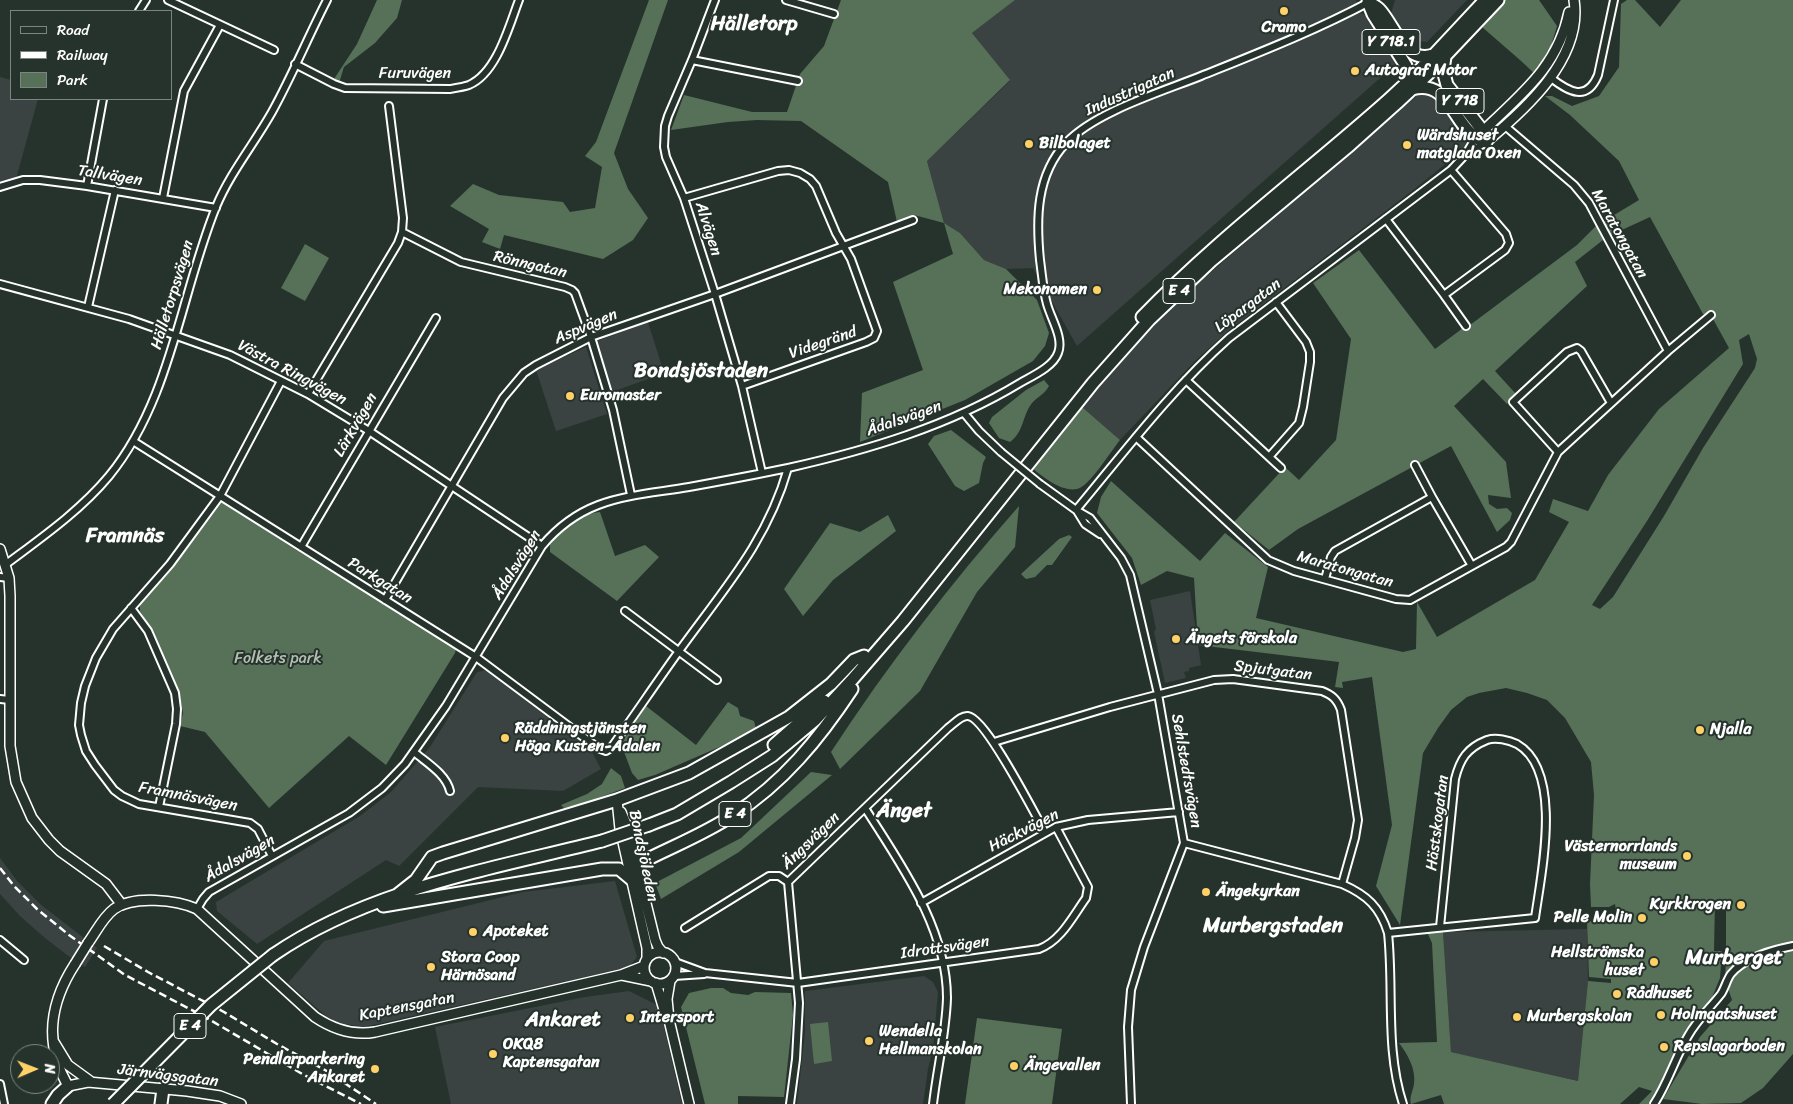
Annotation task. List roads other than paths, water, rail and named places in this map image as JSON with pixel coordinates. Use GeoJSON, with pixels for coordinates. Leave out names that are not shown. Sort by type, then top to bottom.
{"type":"FeatureCollection","features":[{"type":"Feature","properties":{"kind":"highway","name":"E 4"},"geometry":{"type":"LineString","coordinates":[[114,1104],[211,1005],[273,955],[303,936],[362,908],[431,884],[602,840],[649,825],[677,814],[772,756],[803,731],[827,708],[903,621],[1093,383],[1144,326],[1211,261],[1350,145],[1409,87],[1433,55],[1485,0]]}},
{"type":"Feature","properties":{"kind":"highway","name":"E 4"},"geometry":{"type":"LineString","coordinates":[[731,782],[806,718],[864,656],[1089,376],[1136,323],[1187,272],[1222,241],[1445,57],[1498,0]]}},
{"type":"Feature","properties":{"kind":"highway","name":"Y 718.1"},"geometry":{"type":"LineString","coordinates":[[1369,1],[1378,8],[1409,51],[1422,57],[1433,55]]}},
{"type":"Feature","properties":{"kind":"highway","name":"Y 718.1"},"geometry":{"type":"LineString","coordinates":[[1369,1],[1372,14],[1406,66],[1409,87]]}},
{"type":"Feature","properties":{"kind":"highway","name":"Y 718"},"geometry":{"type":"LineString","coordinates":[[1445,57],[1443,70],[1447,85],[1481,137]]}},
{"type":"Feature","properties":{"kind":"highway","name":"Y 718"},"geometry":{"type":"LineString","coordinates":[[1409,87],[1421,86],[1435,89],[1481,137]]}},
{"type":"Feature","properties":{"kind":"highway","name":"E 4"},"geometry":{"type":"LineString","coordinates":[[397,895],[416,880],[432,857],[443,852],[617,800],[680,777],[789,717],[815,698],[854,660],[864,656]]}},
{"type":"Feature","properties":{"kind":"highway","name":"E 4"},"geometry":{"type":"LineString","coordinates":[[362,908],[427,900],[602,869],[619,869],[635,879],[648,859],[732,816],[780,779],[803,755],[841,705],[854,687],[859,671]]}},
{"type":"Feature","properties":{"kind":"highway"},"geometry":{"type":"LineString","coordinates":[[52,1104],[68,1086]]}},
{"type":"Feature","properties":{"kind":"highway"},"geometry":{"type":"LineString","coordinates":[[161,1104],[163,1089]]}},
{"type":"Feature","properties":{"kind":"main road","name":"Y 718"},"geometry":{"type":"LineString","coordinates":[[1481,137],[1505,126],[1551,78],[1567,48],[1573,29],[1575,9],[1573,0]]}},
{"type":"Feature","properties":{"kind":"main road","name":"Y 718"},"geometry":{"type":"LineString","coordinates":[[1481,137],[1549,62],[1560,45],[1573,0]]}},
{"type":"Feature","properties":{"kind":"main road"},"geometry":{"type":"LineString","coordinates":[[0,549],[5,565],[4,577],[11,626],[10,700],[12,763],[16,782],[29,812],[40,829],[60,851],[106,884],[122,905],[109,914],[88,943],[66,978],[56,1002],[53,1024],[56,1064],[68,1086]]}},
{"type":"Feature","properties":{"kind":"main road","name":"Bondsjöleden"},"geometry":{"type":"LineString","coordinates":[[617,800],[620,829],[635,879],[655,940],[663,953]]}},
{"type":"Feature","properties":{"kind":"main road","name":"Bondsjöleden"},"geometry":{"type":"LineString","coordinates":[[635,879],[647,948],[645,962]]}},
{"type":"Feature","properties":{"kind":"main road","name":"Kaptensgatan"},"geometry":{"type":"LineString","coordinates":[[122,905],[153,900],[181,904],[198,909],[315,1017],[329,1026],[354,1033],[375,1032],[621,975],[645,962]]}},
{"type":"Feature","properties":{"kind":"main road"},"geometry":{"type":"LineString","coordinates":[[669,1020],[653,982],[646,975],[645,962],[653,954],[663,953],[670,956],[675,962],[676,968],[667,1000],[669,1020],[689,1104]]}},
{"type":"Feature","properties":{"kind":"main road","name":"Kaptensgatan"},"geometry":{"type":"LineString","coordinates":[[621,975],[653,982]]}},
{"type":"Feature","properties":{"kind":"main road"},"geometry":{"type":"LineString","coordinates":[[653,982],[662,984],[672,978]]}},
{"type":"Feature","properties":{"kind":"main road"},"geometry":{"type":"LineString","coordinates":[[53,1040],[68,1065],[91,1082]]}},
{"type":"Feature","properties":{"kind":"main road","name":"Järnvägsgatan"},"geometry":{"type":"LineString","coordinates":[[68,1086],[80,1082],[91,1082],[206,1093],[241,1104]]}},
{"type":"Feature","properties":{"kind":"street"},"geometry":{"type":"LineString","coordinates":[[168,0],[274,50]]}},
{"type":"Feature","properties":{"kind":"street","name":"Hälletorpsvägen"},"geometry":{"type":"LineString","coordinates":[[5,565],[40,539],[97,490],[133,441],[161,378],[197,261],[216,208],[236,169],[272,112],[327,0]]}},
{"type":"Feature","properties":{"kind":"street","name":"Furuvägen"},"geometry":{"type":"LineString","coordinates":[[295,64],[345,88],[450,89],[461,87],[478,79],[492,63],[519,0]]}},
{"type":"Feature","properties":{"kind":"street","name":"Alvägen"},"geometry":{"type":"LineString","coordinates":[[715,0],[668,116],[664,137],[666,157],[684,198],[742,386],[762,473]]}},
{"type":"Feature","properties":{"kind":"street"},"geometry":{"type":"LineString","coordinates":[[786,0],[834,14]]}},
{"type":"Feature","properties":{"kind":"street"},"geometry":{"type":"LineString","coordinates":[[1551,78],[1574,92],[1589,89],[1595,83],[1614,0]]}},
{"type":"Feature","properties":{"kind":"street","name":"Industrigatan"},"geometry":{"type":"LineString","coordinates":[[1059,340],[1044,291],[1038,219],[1043,184],[1050,166],[1065,144],[1085,127],[1108,114],[1236,62],[1369,1]]}},
{"type":"Feature","properties":{"kind":"street"},"geometry":{"type":"LineString","coordinates":[[162,198],[184,90],[220,25]]}},
{"type":"Feature","properties":{"kind":"street"},"geometry":{"type":"LineString","coordinates":[[692,60],[798,81]]}},
{"type":"Feature","properties":{"kind":"street"},"geometry":{"type":"LineString","coordinates":[[87,186],[103,100]]}},
{"type":"Feature","properties":{"kind":"street"},"geometry":{"type":"LineString","coordinates":[[308,394],[393,251],[402,232],[403,218],[389,106]]}},
{"type":"Feature","properties":{"kind":"street","name":"Maratongatan"},"geometry":{"type":"LineString","coordinates":[[1505,126],[1574,185],[1589,203],[1668,351]]}},
{"type":"Feature","properties":{"kind":"street","name":"Löpargatan"},"geometry":{"type":"LineString","coordinates":[[1076,510],[1136,437],[1208,356],[1228,338],[1451,170],[1481,137]]}},
{"type":"Feature","properties":{"kind":"street","name":"Löpargatan"},"geometry":{"type":"LineString","coordinates":[[1466,154],[1481,137]]}},
{"type":"Feature","properties":{"kind":"street"},"geometry":{"type":"LineString","coordinates":[[684,198],[778,171],[789,170],[800,173],[810,179],[816,186],[843,246]]}},
{"type":"Feature","properties":{"kind":"street"},"geometry":{"type":"LineString","coordinates":[[1444,296],[1505,250],[1509,243],[1506,234],[1451,170]]}},
{"type":"Feature","properties":{"kind":"street","name":"Tallvägen"},"geometry":{"type":"LineString","coordinates":[[0,187],[13,182],[33,179],[115,190],[216,208]]}},
{"type":"Feature","properties":{"kind":"street"},"geometry":{"type":"LineString","coordinates":[[88,307],[115,190]]}},
{"type":"Feature","properties":{"kind":"street"},"geometry":{"type":"LineString","coordinates":[[1386,219],[1466,326]]}},
{"type":"Feature","properties":{"kind":"street","name":"Aspvägen"},"geometry":{"type":"LineString","coordinates":[[385,600],[503,398],[524,373],[591,337],[715,294],[913,220]]}},
{"type":"Feature","properties":{"kind":"street","name":"Rönngatan"},"geometry":{"type":"LineString","coordinates":[[402,232],[461,262],[572,290],[578,300],[591,337],[613,410],[630,495]]}},
{"type":"Feature","properties":{"kind":"street","name":"Videgränd"},"geometry":{"type":"LineString","coordinates":[[742,386],[874,338],[877,331],[874,322],[850,259],[843,246]]}},
{"type":"Feature","properties":{"kind":"street","name":"Västra Ringvägen"},"geometry":{"type":"LineString","coordinates":[[0,284],[129,319],[230,355],[308,394],[369,431],[542,546]]}},
{"type":"Feature","properties":{"kind":"street"},"geometry":{"type":"LineString","coordinates":[[1269,457],[1299,423],[1302,416],[1310,362],[1310,352],[1306,342],[1276,302]]}},
{"type":"Feature","properties":{"kind":"street","name":"Maratongatan"},"geometry":{"type":"LineString","coordinates":[[1136,437],[1268,560],[1294,571],[1396,599],[1410,600],[1506,547],[1558,452],[1668,351],[1711,315]]}},
{"type":"Feature","properties":{"kind":"street","name":"Lärkvägen"},"geometry":{"type":"LineString","coordinates":[[300,547],[436,318]]}},
{"type":"Feature","properties":{"kind":"street","name":"Ådalsvägen"},"geometry":{"type":"LineString","coordinates":[[198,909],[209,892],[326,827],[366,801],[395,776],[414,752],[476,657],[542,546],[555,531],[571,518],[602,503],[630,495],[690,487],[788,468],[891,440],[964,413],[1017,385],[1052,362],[1058,355],[1059,340]]}},
{"type":"Feature","properties":{"kind":"street"},"geometry":{"type":"LineString","coordinates":[[1558,452],[1513,402],[1567,352],[1577,348],[1581,351],[1610,403]]}},
{"type":"Feature","properties":{"kind":"street"},"geometry":{"type":"LineString","coordinates":[[1186,380],[1281,468]]}},
{"type":"Feature","properties":{"kind":"street","name":"Framnäsvägen"},"geometry":{"type":"LineString","coordinates":[[272,856],[258,829],[250,823],[130,801],[114,790],[99,772],[86,751],[80,730],[81,703],[90,672],[113,629],[170,564],[220,496],[281,381]]}},
{"type":"Feature","properties":{"kind":"street","name":"Sehlstedtsvägen"},"geometry":{"type":"LineString","coordinates":[[964,413],[979,431],[1001,452],[1040,484],[1090,518],[1121,558],[1130,575],[1158,694],[1184,843],[1144,947],[1131,990],[1128,1027],[1131,1104]]}},
{"type":"Feature","properties":{"kind":"street","name":"Parkgatan"},"geometry":{"type":"LineString","coordinates":[[133,441],[476,657],[598,748],[608,750],[612,748],[679,651]]}},
{"type":"Feature","properties":{"kind":"street"},"geometry":{"type":"LineString","coordinates":[[1416,465],[1432,497],[1472,566]]}},
{"type":"Feature","properties":{"kind":"street"},"geometry":{"type":"LineString","coordinates":[[679,651],[739,570],[756,543],[782,489],[788,468]]}},
{"type":"Feature","properties":{"kind":"street"},"geometry":{"type":"LineString","coordinates":[[1325,579],[1331,557],[1335,551],[1432,497]]}},
{"type":"Feature","properties":{"kind":"street"},"geometry":{"type":"LineString","coordinates":[[131,608],[148,631],[175,693],[176,724],[159,807]]}},
{"type":"Feature","properties":{"kind":"street"},"geometry":{"type":"LineString","coordinates":[[625,610],[717,680]]}},
{"type":"Feature","properties":{"kind":"street","name":"Spjutgatan"},"geometry":{"type":"LineString","coordinates":[[994,742],[1158,694],[1214,680],[1233,679],[1322,691],[1332,695],[1342,710],[1358,820],[1342,884]]}},
{"type":"Feature","properties":{"kind":"street"},"geometry":{"type":"LineString","coordinates":[[0,699],[10,700]]}},
{"type":"Feature","properties":{"kind":"street","name":"Ängsvägen"},"geometry":{"type":"LineString","coordinates":[[790,1104],[799,1025],[798,983],[788,882],[948,728],[962,717],[969,716],[975,720],[994,742]]}},
{"type":"Feature","properties":{"kind":"street","name":"Hästskogatan"},"geometry":{"type":"LineString","coordinates":[[1491,739],[1512,742],[1523,748],[1530,756],[1541,777],[1546,799],[1546,821],[1535,918],[1440,927],[1457,772],[1466,752],[1470,749],[1491,739]]}},
{"type":"Feature","properties":{"kind":"street"},"geometry":{"type":"LineString","coordinates":[[994,742],[1045,832]]}},
{"type":"Feature","properties":{"kind":"street"},"geometry":{"type":"LineString","coordinates":[[414,752],[437,771],[449,786],[450,791]]}},
{"type":"Feature","properties":{"kind":"street"},"geometry":{"type":"LineString","coordinates":[[865,808],[921,903],[944,962],[946,1014],[933,1104]]}},
{"type":"Feature","properties":{"kind":"street","name":"Häckvägen"},"geometry":{"type":"LineString","coordinates":[[921,903],[1056,827],[1088,820],[1179,812]]}},
{"type":"Feature","properties":{"kind":"street","name":"Idrottsvägen"},"geometry":{"type":"LineString","coordinates":[[675,962],[705,973],[798,983],[1039,949],[1047,946],[1062,932],[1086,898],[1088,892],[1085,881],[1056,827]]}},
{"type":"Feature","properties":{"kind":"street"},"geometry":{"type":"LineString","coordinates":[[1184,843],[1342,884],[1358,891],[1369,900],[1385,921],[1388,933],[1393,1058],[1403,1104]]}},
{"type":"Feature","properties":{"kind":"street"},"geometry":{"type":"LineString","coordinates":[[685,928],[769,876],[779,876],[788,882]]}},
{"type":"Feature","properties":{"kind":"street"},"geometry":{"type":"LineString","coordinates":[[1388,933],[1440,927]]}},
{"type":"Feature","properties":{"kind":"street"},"geometry":{"type":"LineString","coordinates":[[0,940],[24,960]]}},
{"type":"Feature","properties":{"kind":"street"},"geometry":{"type":"LineString","coordinates":[[1654,1104],[1686,1037],[1721,994],[1730,975],[1762,954],[1793,946]]}},
{"type":"Feature","properties":{"kind":"street","name":"Idrottsvägen"},"geometry":{"type":"LineString","coordinates":[[672,978],[705,973]]}},
{"type":"Feature","properties":{"kind":"street"},"geometry":{"type":"LineString","coordinates":[[0,1084],[4,1104]]}},
{"type":"Feature","properties":{"kind":"railway"},"geometry":{"type":"LineString","coordinates":[[0,868],[14,886],[37,909],[69,935],[125,975],[205,1017],[304,1075],[361,1104]]}},
{"type":"Feature","properties":{"kind":"railway"},"geometry":{"type":"LineString","coordinates":[[104,946],[325,1070],[376,1104]]}},
{"type":"Feature","properties":{"kind":"place","name":"Cramo"},"geometry":{"type":"Point","coordinates":[1284,11]}},
{"type":"Feature","properties":{"kind":"place","name":"Autograf Motor"},"geometry":{"type":"Point","coordinates":[1355,71]}},
{"type":"Feature","properties":{"kind":"place","name":"Bilbolaget"},"geometry":{"type":"Point","coordinates":[1029,144]}},
{"type":"Feature","properties":{"kind":"place","name":"Wärdshuset matglada Oxen"},"geometry":{"type":"Point","coordinates":[1407,145]}},
{"type":"Feature","properties":{"kind":"place","name":"Mekonomen"},"geometry":{"type":"Point","coordinates":[1097,290]}},
{"type":"Feature","properties":{"kind":"place","name":"Euromaster"},"geometry":{"type":"Point","coordinates":[570,396]}},
{"type":"Feature","properties":{"kind":"place","name":"Ängets förskola"},"geometry":{"type":"Point","coordinates":[1176,639]}},
{"type":"Feature","properties":{"kind":"place","name":"Njalla"},"geometry":{"type":"Point","coordinates":[1700,730]}},
{"type":"Feature","properties":{"kind":"place","name":"Räddningstjänsten Höga Kusten-Ådalen"},"geometry":{"type":"Point","coordinates":[505,738]}},
{"type":"Feature","properties":{"kind":"place","name":"Västernorrlands museum"},"geometry":{"type":"Point","coordinates":[1687,856]}},
{"type":"Feature","properties":{"kind":"place","name":"Ängekyrkan"},"geometry":{"type":"Point","coordinates":[1206,892]}},
{"type":"Feature","properties":{"kind":"place","name":"Kyrkkrogen"},"geometry":{"type":"Point","coordinates":[1741,905]}},
{"type":"Feature","properties":{"kind":"place","name":"Pelle Molin"},"geometry":{"type":"Point","coordinates":[1642,918]}},
{"type":"Feature","properties":{"kind":"place","name":"Apoteket"},"geometry":{"type":"Point","coordinates":[473,932]}},
{"type":"Feature","properties":{"kind":"place","name":"Hellströmska huset"},"geometry":{"type":"Point","coordinates":[1654,962]}},
{"type":"Feature","properties":{"kind":"place","name":"Stora Coop Härnösand"},"geometry":{"type":"Point","coordinates":[431,967]}},
{"type":"Feature","properties":{"kind":"place","name":"Rådhuset"},"geometry":{"type":"Point","coordinates":[1617,994]}},
{"type":"Feature","properties":{"kind":"place","name":"Holmgatshuset"},"geometry":{"type":"Point","coordinates":[1661,1015]}},
{"type":"Feature","properties":{"kind":"place","name":"Murbergskolan"},"geometry":{"type":"Point","coordinates":[1517,1017]}},
{"type":"Feature","properties":{"kind":"place","name":"Intersport"},"geometry":{"type":"Point","coordinates":[630,1018]}},
{"type":"Feature","properties":{"kind":"place","name":"Wendella Hellmanskolan"},"geometry":{"type":"Point","coordinates":[869,1041]}},
{"type":"Feature","properties":{"kind":"place","name":"Repslagarboden"},"geometry":{"type":"Point","coordinates":[1664,1047]}},
{"type":"Feature","properties":{"kind":"place","name":"OKQ8 Kaptensgatan"},"geometry":{"type":"Point","coordinates":[493,1054]}},
{"type":"Feature","properties":{"kind":"place","name":"Ängevallen"},"geometry":{"type":"Point","coordinates":[1014,1066]}},
{"type":"Feature","properties":{"kind":"place","name":"Pendlarparkering Ankaret"},"geometry":{"type":"Point","coordinates":[375,1069]}},
{"type":"Feature","properties":{"kind":"district","name":"Hälletorp"},"geometry":{"type":"Point","coordinates":[754,25]}},
{"type":"Feature","properties":{"kind":"district","name":"Bondsjöstaden"},"geometry":{"type":"Point","coordinates":[701,372]}},
{"type":"Feature","properties":{"kind":"district","name":"Framnäs"},"geometry":{"type":"Point","coordinates":[125,537]}},
{"type":"Feature","properties":{"kind":"district","name":"Änget"},"geometry":{"type":"Point","coordinates":[904,812]}},
{"type":"Feature","properties":{"kind":"district","name":"Murbergstaden"},"geometry":{"type":"Point","coordinates":[1273,927]}},
{"type":"Feature","properties":{"kind":"district","name":"Murberget"},"geometry":{"type":"Point","coordinates":[1734,959]}},
{"type":"Feature","properties":{"kind":"district","name":"Ankaret"},"geometry":{"type":"Point","coordinates":[563,1021]}},
{"type":"Feature","properties":{"kind":"park label","name":"Folkets park"},"geometry":{"type":"Point","coordinates":[278,659]}}]}
